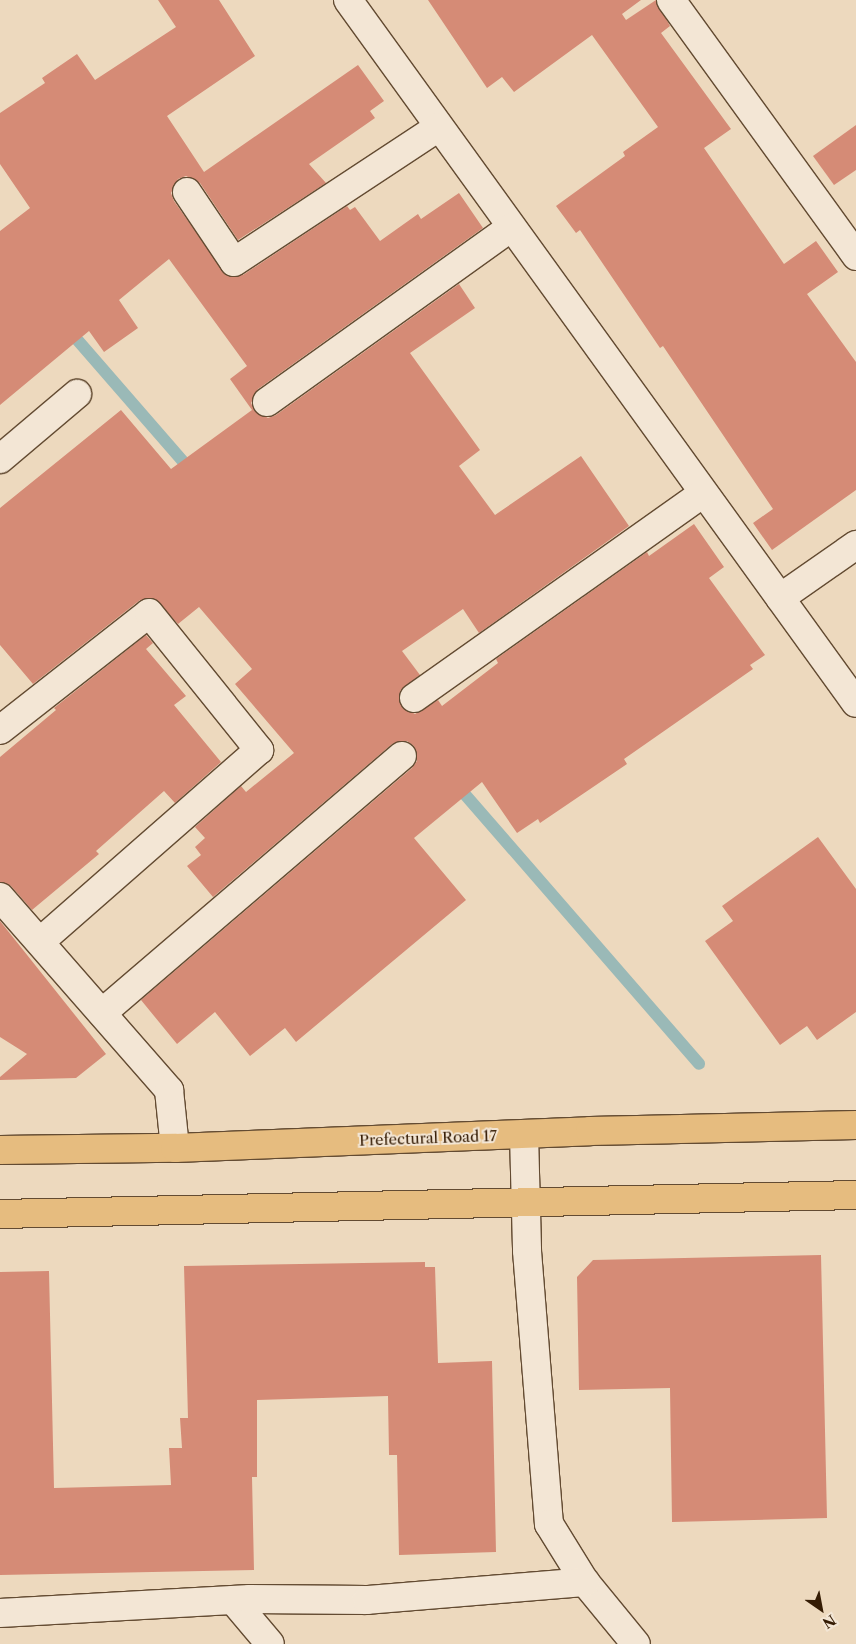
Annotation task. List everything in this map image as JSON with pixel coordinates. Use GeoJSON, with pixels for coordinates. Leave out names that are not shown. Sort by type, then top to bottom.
{"type":"FeatureCollection","features":[{"type":"Feature","properties":{"kind":"main road","name":"Prefectural Road 17"},"geometry":{"type":"LineString","coordinates":[[0,1150],[175,1148],[524,1134],[856,1125]]}},
{"type":"Feature","properties":{"kind":"main road"},"geometry":{"type":"LineString","coordinates":[[0,1214],[856,1194]]}},
{"type":"Feature","properties":{"kind":"street"},"geometry":{"type":"LineString","coordinates":[[348,0],[510,227],[856,703]]}},
{"type":"Feature","properties":{"kind":"street"},"geometry":{"type":"LineString","coordinates":[[671,0],[856,256]]}},
{"type":"Feature","properties":{"kind":"street"},"geometry":{"type":"LineString","coordinates":[[187,192],[234,262],[439,127]]}},
{"type":"Feature","properties":{"kind":"street"},"geometry":{"type":"LineString","coordinates":[[267,402],[510,227]]}},
{"type":"Feature","properties":{"kind":"street"},"geometry":{"type":"LineString","coordinates":[[0,459],[77,394]]}},
{"type":"Feature","properties":{"kind":"street"},"geometry":{"type":"LineString","coordinates":[[414,698],[703,493]]}},
{"type":"Feature","properties":{"kind":"street"},"geometry":{"type":"LineString","coordinates":[[780,598],[856,545]]}},
{"type":"Feature","properties":{"kind":"street"},"geometry":{"type":"LineString","coordinates":[[0,730],[148,613],[259,750],[40,942]]}},
{"type":"Feature","properties":{"kind":"street"},"geometry":{"type":"LineString","coordinates":[[102,1013],[402,756]]}},
{"type":"Feature","properties":{"kind":"street"},"geometry":{"type":"LineString","coordinates":[[0,897],[169,1090],[175,1148]]}},
{"type":"Feature","properties":{"kind":"street"},"geometry":{"type":"LineString","coordinates":[[524,1134],[527,1251],[549,1524],[585,1582],[636,1644]]}},
{"type":"Feature","properties":{"kind":"street"},"geometry":{"type":"LineString","coordinates":[[0,1613],[233,1600],[367,1600],[585,1582]]}},
{"type":"Feature","properties":{"kind":"street"},"geometry":{"type":"LineString","coordinates":[[233,1600],[270,1644]]}},
{"type":"Feature","properties":{"kind":"building"},"geometry":{"type":"Polygon","coordinates":[[[158,0],[219,0],[255,56],[167,116],[204,172],[358,65],[384,101],[370,111],[375,118],[309,164],[326,183],[238,240],[200,183],[186,176],[178,179],[171,193],[174,201],[227,276],[243,275],[347,206],[350,210],[355,207],[380,241],[418,214],[421,219],[459,193],[483,228],[258,389],[251,403],[255,411],[268,418],[276,415],[459,284],[475,308],[410,353],[480,450],[459,466],[495,515],[581,456],[629,526],[479,633],[463,609],[402,651],[420,675],[400,691],[402,707],[415,714],[438,700],[442,706],[498,663],[496,659],[647,552],[649,556],[694,524],[724,567],[709,578],[765,655],[750,665],[753,669],[624,759],[627,764],[540,823],[538,819],[517,833],[482,782],[414,838],[466,900],[296,1042],[285,1028],[250,1056],[215,1012],[177,1044],[141,1000],[412,768],[417,761],[414,746],[407,741],[392,744],[213,897],[187,866],[201,855],[195,847],[205,838],[195,827],[241,786],[246,792],[294,753],[235,684],[252,669],[199,607],[178,624],[155,599],[140,600],[33,684],[0,645],[0,508],[121,410],[171,469],[252,410],[230,379],[247,366],[169,259],[119,300],[138,328],[104,352],[89,331],[0,405],[0,231],[30,208],[0,164],[0,113],[45,83],[42,78],[77,54],[95,80],[176,27],[158,0]]]}},
{"type":"Feature","properties":{"kind":"building"},"geometry":{"type":"Polygon","coordinates":[[[428,0],[641,0],[622,14],[626,20],[656,0],[670,26],[661,33],[731,129],[704,148],[784,264],[816,241],[838,272],[807,294],[856,362],[856,490],[772,550],[753,523],[773,509],[663,346],[660,348],[580,230],[576,233],[556,206],[625,156],[623,152],[658,127],[592,35],[514,92],[502,77],[487,88],[428,0]]]}},
{"type":"Feature","properties":{"kind":"building"},"geometry":{"type":"Polygon","coordinates":[[[856,125],[856,170],[834,185],[813,156],[856,125]]]}},
{"type":"Feature","properties":{"kind":"building"},"geometry":{"type":"Polygon","coordinates":[[[146,635],[153,643],[146,649],[186,696],[174,705],[221,762],[175,803],[164,791],[96,851],[99,854],[32,910],[11,886],[0,882],[0,757],[56,710],[54,708],[146,635]]]}},
{"type":"Feature","properties":{"kind":"building"},"geometry":{"type":"Polygon","coordinates":[[[818,837],[856,889],[856,1012],[817,1040],[807,1026],[780,1045],[705,941],[733,921],[722,906],[818,837]]]}},
{"type":"Feature","properties":{"kind":"building"},"geometry":{"type":"Polygon","coordinates":[[[0,921],[106,1054],[76,1078],[0,1080],[0,1077],[27,1054],[0,1037],[0,921]]]}},
{"type":"Feature","properties":{"kind":"building"},"geometry":{"type":"Polygon","coordinates":[[[821,1255],[827,1518],[672,1522],[670,1388],[579,1390],[577,1277],[593,1260],[821,1255]]]}},
{"type":"Feature","properties":{"kind":"building"},"geometry":{"type":"Polygon","coordinates":[[[425,1262],[425,1267],[435,1267],[438,1363],[492,1361],[496,1552],[399,1555],[397,1455],[389,1455],[388,1396],[257,1400],[257,1477],[252,1477],[254,1570],[0,1575],[0,1272],[49,1271],[54,1488],[171,1485],[169,1448],[182,1448],[180,1418],[188,1418],[184,1266],[425,1262]]]}},
{"type":"Feature","properties":{"kind":"waterway"},"geometry":{"type":"LineString","coordinates":[[67,328],[194,474]]}},
{"type":"Feature","properties":{"kind":"waterway"},"geometry":{"type":"LineString","coordinates":[[455,783],[699,1064]]}}]}
